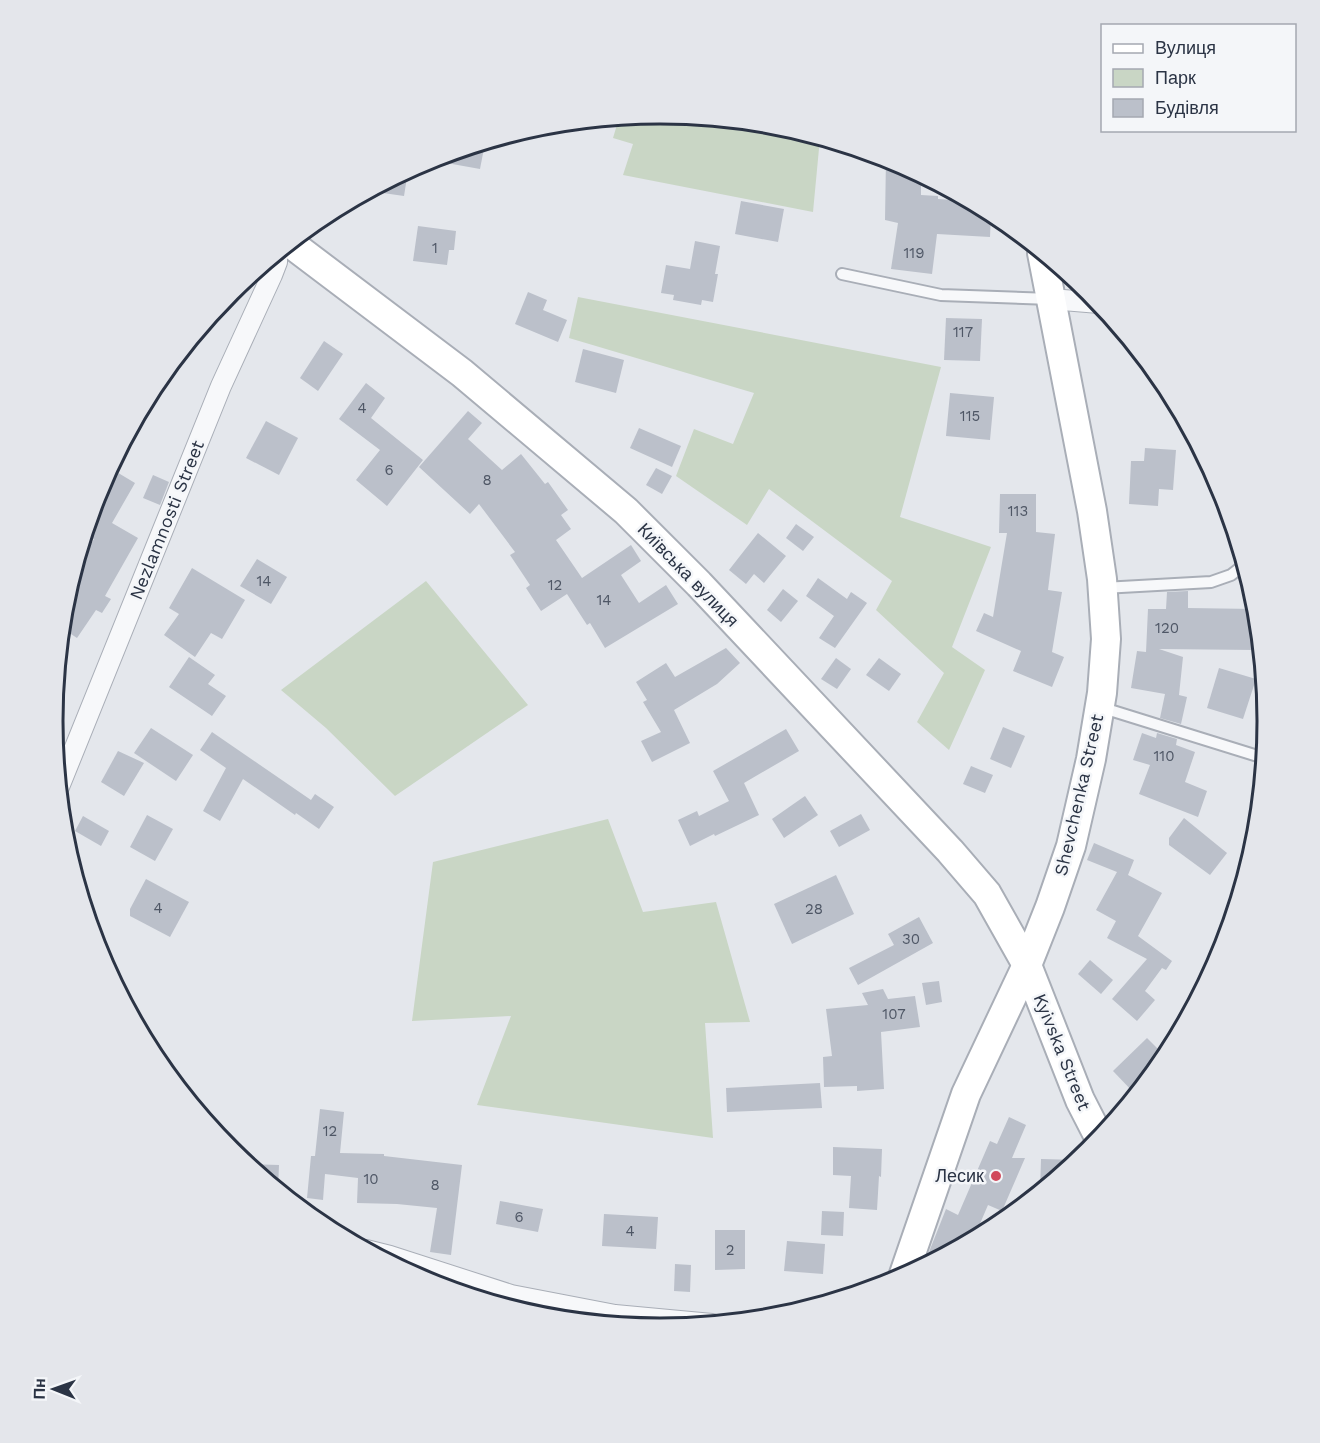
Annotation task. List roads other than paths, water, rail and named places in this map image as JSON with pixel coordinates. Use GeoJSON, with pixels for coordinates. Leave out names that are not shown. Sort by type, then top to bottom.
{"type":"FeatureCollection","features":[{"type":"Feature","properties":{"kind":"main road","name":"Київська вулиця"},"geometry":{"type":"LineString","coordinates":[[297,248],[462,373],[626,512],[699,584],[950,851],[987,894],[1027,965]]}},
{"type":"Feature","properties":{"kind":"main road","name":"Shevchenka Street"},"geometry":{"type":"LineString","coordinates":[[907,1264],[966,1094],[1027,965],[1071,846],[1091,759],[1102,693],[1106,639],[1103,588],[1092,511],[1044,265]]}},
{"type":"Feature","properties":{"kind":"main road","name":"Kyivska Street"},"geometry":{"type":"LineString","coordinates":[[1027,965],[1080,1100],[1096,1129]]}},
{"type":"Feature","properties":{"kind":"street","name":"Nezlamnosti Street"},"geometry":{"type":"LineString","coordinates":[[65,772],[221,386],[276,265]]}},
{"type":"Feature","properties":{"kind":"street"},"geometry":{"type":"LineString","coordinates":[[1051,299],[1085,302]]}},
{"type":"Feature","properties":{"kind":"street"},"geometry":{"type":"LineString","coordinates":[[404,1260],[511,1295],[615,1315],[642,1318]]}},
{"type":"Feature","properties":{"kind":"lane"},"geometry":{"type":"LineString","coordinates":[[842,274],[940,295],[1051,299]]}},
{"type":"Feature","properties":{"kind":"lane"},"geometry":{"type":"LineString","coordinates":[[1103,588],[1211,582],[1231,575],[1238,570]]}},
{"type":"Feature","properties":{"kind":"lane"},"geometry":{"type":"LineString","coordinates":[[1100,707],[1256,756]]}},
{"type":"Feature","properties":{"kind":"place","name":"Лесик"},"geometry":{"type":"Point","coordinates":[996,1176]}}]}
